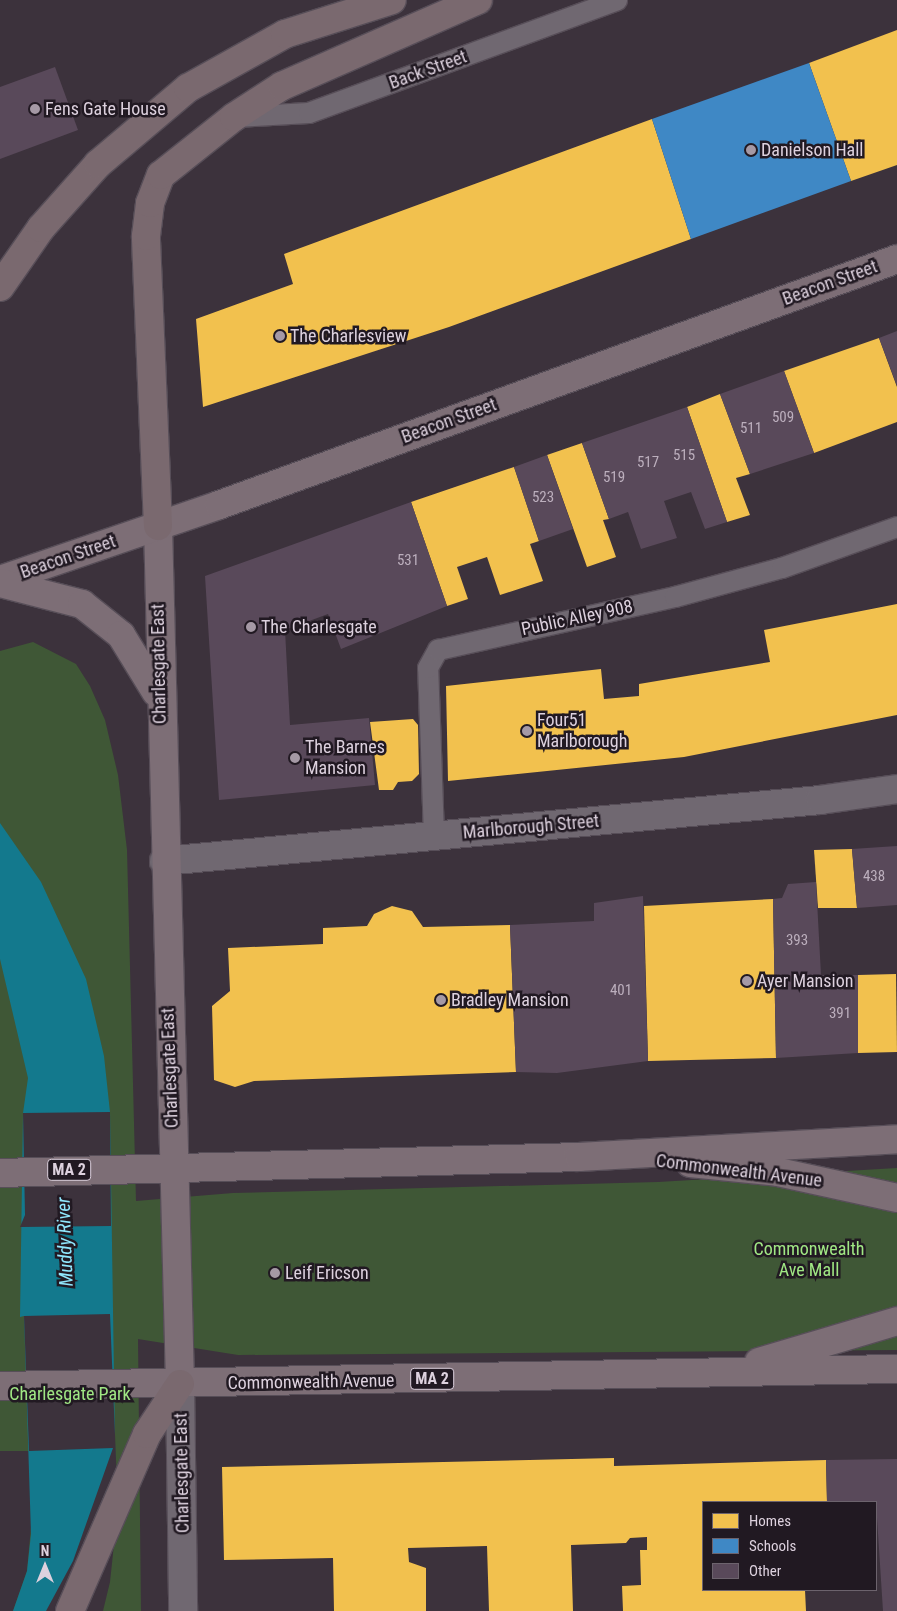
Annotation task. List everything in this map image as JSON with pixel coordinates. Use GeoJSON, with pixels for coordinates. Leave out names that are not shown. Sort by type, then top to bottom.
{"type":"FeatureCollection","features":[{"type":"Feature","properties":{"kind":"highway"},"geometry":{"type":"LineString","coordinates":[[5,279],[41,228],[98,164],[194,84],[285,34],[392,0]]}},
{"type":"Feature","properties":{"kind":"highway"},"geometry":{"type":"LineString","coordinates":[[158,526],[146,236],[150,203],[172,163],[234,117],[306,75],[478,0]]}},
{"type":"Feature","properties":{"kind":"highway"},"geometry":{"type":"LineString","coordinates":[[70,1611],[154,1422],[180,1384]]}},
{"type":"Feature","properties":{"kind":"main road","name":"Beacon Street"},"geometry":{"type":"LineString","coordinates":[[0,581],[158,526],[897,258]]}},
{"type":"Feature","properties":{"kind":"main road","name":"Charlesgate East"},"geometry":{"type":"LineString","coordinates":[[158,526],[159,700],[180,1384]]}},
{"type":"Feature","properties":{"kind":"main road"},"geometry":{"type":"LineString","coordinates":[[0,581],[82,604],[121,635],[149,674],[159,700]]}},
{"type":"Feature","properties":{"kind":"main road","name":"Commonwealth Avenue"},"geometry":{"type":"LineString","coordinates":[[6,1173],[173,1166],[579,1157],[897,1139]]}},
{"type":"Feature","properties":{"kind":"main road","name":"Commonwealth Avenue"},"geometry":{"type":"LineString","coordinates":[[579,1157],[755,1169],[897,1198]]}},
{"type":"Feature","properties":{"kind":"main road","name":"Commonwealth Avenue"},"geometry":{"type":"LineString","coordinates":[[683,1373],[757,1362],[897,1321]]}},
{"type":"Feature","properties":{"kind":"main road","name":"Commonwealth Avenue"},"geometry":{"type":"LineString","coordinates":[[0,1386],[897,1369]]}},
{"type":"Feature","properties":{"kind":"street","name":"Marlborough Street"},"geometry":{"type":"LineString","coordinates":[[164,861],[820,800],[897,789]]}},
{"type":"Feature","properties":{"kind":"street","name":"Charlesgate East"},"geometry":{"type":"LineString","coordinates":[[180,1384],[183,1611]]}},
{"type":"Feature","properties":{"kind":"lane","name":"Back Street"},"geometry":{"type":"LineString","coordinates":[[234,117],[309,113],[617,0]]}},
{"type":"Feature","properties":{"kind":"lane","name":"Public Alley 908"},"geometry":{"type":"LineString","coordinates":[[434,836],[428,668],[438,650],[684,595],[782,568],[897,527]]}},
{"type":"Feature","properties":{"kind":"green space"},"geometry":{"type":"Polygon","coordinates":[[[33,642],[76,664],[90,686],[105,720],[118,775],[127,850],[136,1201],[233,1193],[658,1182],[897,1168],[897,1350],[238,1355],[138,1339],[141,1611],[13,1611],[27,1571],[32,1516],[29,1451],[0,1451],[0,651],[33,642]]]}},
{"type":"Feature","properties":{"kind":"water","name":"Muddy River"},"geometry":{"type":"Polygon","coordinates":[[[0,823],[41,882],[86,979],[104,1056],[110,1112],[116,1507],[100,1611],[13,1611],[27,1571],[31,1534],[24,1316],[20,1317],[23,1113],[28,1078],[0,959],[0,823]]]}},
{"type":"Feature","properties":{"kind":"pier"},"geometry":{"type":"Polygon","coordinates":[[[110,1112],[111,1226],[20,1227],[25,1215],[23,1113],[110,1112]]]}},
{"type":"Feature","properties":{"kind":"pier"},"geometry":{"type":"Polygon","coordinates":[[[110,1314],[118,1507],[110,1582],[103,1611],[46,1611],[73,1561],[113,1448],[29,1451],[24,1316],[110,1314]]]}},
{"type":"Feature","properties":{"kind":"building: Homes"},"geometry":{"type":"Polygon","coordinates":[[[897,30],[897,165],[851,181],[809,63],[897,30]]]}},
{"type":"Feature","properties":{"kind":"building: Homes"},"geometry":{"type":"Polygon","coordinates":[[[652,119],[691,239],[449,327],[203,407],[196,319],[293,284],[284,254],[652,119]]]}},
{"type":"Feature","properties":{"kind":"building: Homes"},"geometry":{"type":"Polygon","coordinates":[[[879,338],[897,387],[897,422],[814,453],[784,371],[879,338]]]}},
{"type":"Feature","properties":{"kind":"building: Homes"},"geometry":{"type":"Polygon","coordinates":[[[720,394],[750,474],[736,478],[750,515],[727,522],[687,407],[720,394]]]}},
{"type":"Feature","properties":{"kind":"building: Homes"},"geometry":{"type":"Polygon","coordinates":[[[582,443],[609,519],[603,520],[616,557],[587,567],[547,455],[582,443]]]}},
{"type":"Feature","properties":{"kind":"building: Homes"},"geometry":{"type":"Polygon","coordinates":[[[514,467],[539,541],[530,544],[543,581],[500,595],[487,557],[457,567],[468,599],[447,606],[411,502],[514,467]]]}},
{"type":"Feature","properties":{"kind":"building: Homes"},"geometry":{"type":"Polygon","coordinates":[[[897,604],[897,715],[684,757],[448,781],[446,686],[601,669],[604,699],[639,696],[639,684],[770,662],[764,630],[897,604]]]}},
{"type":"Feature","properties":{"kind":"building: Homes"},"geometry":{"type":"Polygon","coordinates":[[[413,719],[418,725],[419,774],[412,781],[398,782],[393,790],[379,790],[370,722],[413,719]]]}},
{"type":"Feature","properties":{"kind":"building: Homes"},"geometry":{"type":"Polygon","coordinates":[[[852,849],[857,908],[818,908],[814,850],[852,849]]]}},
{"type":"Feature","properties":{"kind":"building: Homes"},"geometry":{"type":"Polygon","coordinates":[[[773,899],[776,1058],[648,1061],[644,906],[773,899]]]}},
{"type":"Feature","properties":{"kind":"building: Homes"},"geometry":{"type":"Polygon","coordinates":[[[392,906],[412,911],[423,927],[510,925],[516,1072],[254,1081],[235,1087],[214,1080],[212,1006],[230,991],[228,948],[323,944],[323,928],[367,926],[374,914],[392,906]]]}},
{"type":"Feature","properties":{"kind":"building: Homes"},"geometry":{"type":"Polygon","coordinates":[[[896,974],[897,1052],[858,1053],[858,975],[896,974]]]}},
{"type":"Feature","properties":{"kind":"building: Homes"},"geometry":{"type":"Polygon","coordinates":[[[614,1458],[614,1466],[826,1460],[827,1501],[702,1501],[702,1591],[805,1591],[806,1611],[623,1611],[622,1586],[641,1585],[640,1550],[647,1550],[647,1537],[630,1538],[626,1543],[571,1545],[573,1611],[489,1611],[487,1546],[408,1548],[409,1562],[426,1568],[426,1611],[334,1611],[333,1558],[224,1560],[222,1467],[614,1458]]]}},
{"type":"Feature","properties":{"kind":"building: Schools","name":"Danielson Hall"},"geometry":{"type":"Polygon","coordinates":[[[809,63],[851,181],[691,239],[652,119],[809,63]]]}},
{"type":"Feature","properties":{"kind":"building: Other","name":"Fens Gate House"},"geometry":{"type":"Polygon","coordinates":[[[55,67],[78,130],[0,159],[0,87],[55,67]]]}},
{"type":"Feature","properties":{"kind":"building: Other"},"geometry":{"type":"Polygon","coordinates":[[[897,331],[897,386],[879,338],[897,331]]]}},
{"type":"Feature","properties":{"kind":"building: Other"},"geometry":{"type":"Polygon","coordinates":[[[784,371],[814,453],[750,474],[720,394],[784,371]]]}},
{"type":"Feature","properties":{"kind":"building: Other"},"geometry":{"type":"Polygon","coordinates":[[[687,407],[727,522],[705,529],[691,492],[664,501],[677,538],[641,549],[628,512],[609,519],[582,443],[687,407]]]}},
{"type":"Feature","properties":{"kind":"building: Other"},"geometry":{"type":"Polygon","coordinates":[[[547,455],[573,529],[539,541],[514,467],[547,455]]]}},
{"type":"Feature","properties":{"kind":"building: Other"},"geometry":{"type":"Polygon","coordinates":[[[411,502],[447,606],[341,649],[328,614],[285,630],[290,725],[369,718],[375,785],[219,800],[205,576],[411,502]]]}},
{"type":"Feature","properties":{"kind":"building: Other"},"geometry":{"type":"Polygon","coordinates":[[[897,846],[897,905],[857,908],[852,849],[897,846]]]}},
{"type":"Feature","properties":{"kind":"building: Other"},"geometry":{"type":"Polygon","coordinates":[[[816,882],[821,975],[858,975],[858,1053],[776,1058],[773,899],[782,898],[788,884],[816,882]]]}},
{"type":"Feature","properties":{"kind":"building: Other"},"geometry":{"type":"Polygon","coordinates":[[[643,896],[648,1061],[557,1073],[516,1072],[510,925],[594,921],[594,903],[643,896]]]}},
{"type":"Feature","properties":{"kind":"building: Other"},"geometry":{"type":"Polygon","coordinates":[[[897,1459],[897,1611],[883,1611],[877,1501],[827,1501],[826,1460],[897,1459]]]}},
{"type":"Feature","properties":{"kind":"place","name":"Fens Gate House"},"geometry":{"type":"Point","coordinates":[35,109]}},
{"type":"Feature","properties":{"kind":"place","name":"Danielson Hall"},"geometry":{"type":"Point","coordinates":[751,150]}},
{"type":"Feature","properties":{"kind":"place","name":"The Charlesview"},"geometry":{"type":"Point","coordinates":[280,336]}},
{"type":"Feature","properties":{"kind":"place","name":"The Charlesgate"},"geometry":{"type":"Point","coordinates":[251,627]}},
{"type":"Feature","properties":{"kind":"place","name":"Four51 Marlborough"},"geometry":{"type":"Point","coordinates":[527,731]}},
{"type":"Feature","properties":{"kind":"place","name":"The Barnes Mansion"},"geometry":{"type":"Point","coordinates":[295,758]}},
{"type":"Feature","properties":{"kind":"place","name":"Ayer Mansion"},"geometry":{"type":"Point","coordinates":[747,981]}},
{"type":"Feature","properties":{"kind":"place","name":"Bradley Mansion"},"geometry":{"type":"Point","coordinates":[441,1000]}},
{"type":"Feature","properties":{"kind":"place","name":"Leif Ericson"},"geometry":{"type":"Point","coordinates":[275,1273]}},
{"type":"Feature","properties":{"kind":"park label","name":"Commonwealth Ave Mall"},"geometry":{"type":"Point","coordinates":[809,1260]}},
{"type":"Feature","properties":{"kind":"park label","name":"Charlesgate Park"},"geometry":{"type":"Point","coordinates":[70,1394]}}]}
